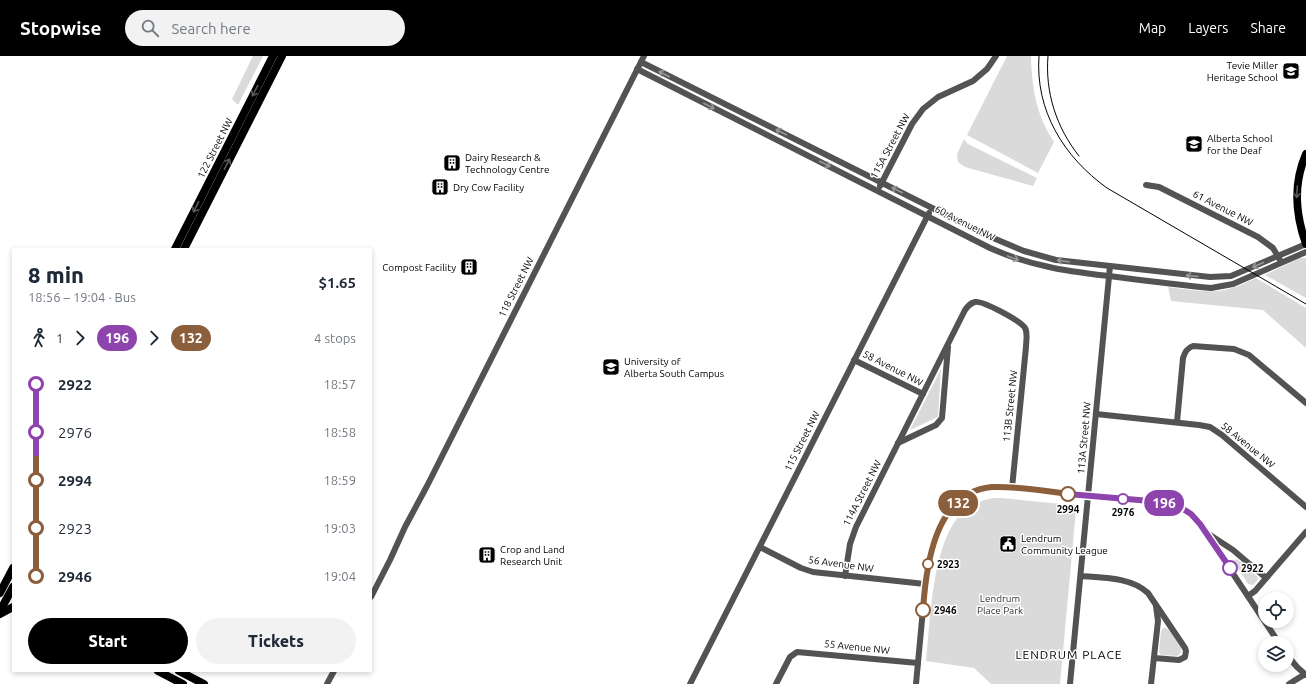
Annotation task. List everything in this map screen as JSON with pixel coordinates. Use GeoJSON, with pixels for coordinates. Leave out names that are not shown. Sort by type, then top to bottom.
{"type":"FeatureCollection","features":[{"type":"Feature","properties":{"kind":"main road","name":"122 Street NW"},"geometry":{"type":"LineString","coordinates":[[176,248],[273,56]]}},
{"type":"Feature","properties":{"kind":"main road","name":"122 Street NW"},"geometry":{"type":"LineString","coordinates":[[185,248],[282,56]]}},
{"type":"Feature","properties":{"kind":"main road"},"geometry":{"type":"LineString","coordinates":[[1306,154],[1300,172],[1297,209],[1306,244]]}},
{"type":"Feature","properties":{"kind":"main road"},"geometry":{"type":"LineString","coordinates":[[0,612],[12,571]]}},
{"type":"Feature","properties":{"kind":"main road"},"geometry":{"type":"LineString","coordinates":[[0,612],[12,607]]}},
{"type":"Feature","properties":{"kind":"main road"},"geometry":{"type":"LineString","coordinates":[[160,672],[183,684]]}},
{"type":"Feature","properties":{"kind":"main road"},"geometry":{"type":"LineString","coordinates":[[182,672],[204,684]]}},
{"type":"Feature","properties":{"kind":"street","name":"115A Street NW"},"geometry":{"type":"LineString","coordinates":[[878,191],[912,124],[924,108],[938,97],[973,81],[987,69],[996,56]]}},
{"type":"Feature","properties":{"kind":"street","name":"60 Avenue NW"},"geometry":{"type":"LineString","coordinates":[[642,59],[986,235],[1024,251],[1056,260],[1210,278],[1231,276],[1306,244]]}},
{"type":"Feature","properties":{"kind":"street","name":"118 Street NW"},"geometry":{"type":"LineString","coordinates":[[372,595],[642,59]]}},
{"type":"Feature","properties":{"kind":"street","name":"60 Avenue NW"},"geometry":{"type":"LineString","coordinates":[[637,69],[990,248],[1018,260],[1056,270],[1211,288],[1233,284],[1306,252]]}},
{"type":"Feature","properties":{"kind":"street","name":"61 Avenue NW"},"geometry":{"type":"LineString","coordinates":[[1146,185],[1159,187],[1258,237],[1273,248],[1282,263]]}},
{"type":"Feature","properties":{"kind":"street","name":"115 Street NW"},"geometry":{"type":"LineString","coordinates":[[690,684],[932,208]]}},
{"type":"Feature","properties":{"kind":"street","name":"113A Street NW"},"geometry":{"type":"LineString","coordinates":[[1070,684],[1110,266]]}},
{"type":"Feature","properties":{"kind":"street","name":"114A Street NW"},"geometry":{"type":"LineString","coordinates":[[845,576],[850,544],[856,527],[965,310],[973,302],[980,302],[1017,321],[1024,327]]}},
{"type":"Feature","properties":{"kind":"street","name":"113B Street NW"},"geometry":{"type":"LineString","coordinates":[[1012,488],[1026,347],[1026,334],[1024,327]]}},
{"type":"Feature","properties":{"kind":"street","name":"114A Street NW"},"geometry":{"type":"LineString","coordinates":[[898,444],[936,425],[942,418],[949,343]]}},
{"type":"Feature","properties":{"kind":"street"},"geometry":{"type":"LineString","coordinates":[[1177,422],[1184,354],[1188,348],[1199,345],[1229,348],[1244,352],[1258,361],[1306,403]]}},
{"type":"Feature","properties":{"kind":"street","name":"58 Avenue NW"},"geometry":{"type":"LineString","coordinates":[[854,360],[923,394]]}},
{"type":"Feature","properties":{"kind":"street","name":"58 Avenue NW"},"geometry":{"type":"LineString","coordinates":[[1096,414],[1205,426],[1222,434],[1306,507]]}},
{"type":"Feature","properties":{"kind":"street"},"geometry":{"type":"LineString","coordinates":[[916,684],[925,584],[929,560],[936,537],[944,520],[956,504],[968,495],[980,490],[991,488],[1012,488],[1162,502],[1174,505],[1191,514],[1207,533],[1274,636]]}},
{"type":"Feature","properties":{"kind":"street"},"geometry":{"type":"LineString","coordinates":[[1248,596],[1266,578],[1306,532]]}},
{"type":"Feature","properties":{"kind":"street"},"geometry":{"type":"LineString","coordinates":[[1207,533],[1233,550],[1266,578]]}},
{"type":"Feature","properties":{"kind":"street","name":"56 Avenue NW"},"geometry":{"type":"LineString","coordinates":[[760,547],[808,571],[925,584]]}},
{"type":"Feature","properties":{"kind":"street"},"geometry":{"type":"LineString","coordinates":[[1081,576],[1128,581],[1142,587],[1148,593],[1185,648],[1186,652],[1185,657],[1181,660],[1154,658]]}},
{"type":"Feature","properties":{"kind":"street"},"geometry":{"type":"LineString","coordinates":[[1151,684],[1158,620],[1156,604]]}},
{"type":"Feature","properties":{"kind":"street","name":"55 Avenue NW"},"geometry":{"type":"LineString","coordinates":[[776,684],[790,657],[801,651],[918,663]]}},
{"type":"Feature","properties":{"kind":"street"},"geometry":{"type":"LineString","coordinates":[[1289,684],[1305,674],[1294,664]]}},
{"type":"Feature","properties":{"kind":"street"},"geometry":{"type":"LineString","coordinates":[[327,684],[333,672]]}},
{"type":"Feature","properties":{"kind":"green space"},"geometry":{"type":"Polygon","coordinates":[[[253,56],[263,56],[238,105],[232,99],[253,56]]]}},
{"type":"Feature","properties":{"kind":"green space"},"geometry":{"type":"Polygon","coordinates":[[[1007,56],[1031,56],[1032,79],[1036,101],[1043,121],[1054,142],[1038,173],[967,135],[1007,56]]]}},
{"type":"Feature","properties":{"kind":"green space"},"geometry":{"type":"Polygon","coordinates":[[[964,139],[968,144],[1037,178],[1033,186],[965,167],[958,162],[957,154],[964,139]]]}},
{"type":"Feature","properties":{"kind":"green space"},"geometry":{"type":"Polygon","coordinates":[[[1300,258],[1306,258],[1306,298],[1265,275],[1300,258]]]}},
{"type":"Feature","properties":{"kind":"green space"},"geometry":{"type":"Polygon","coordinates":[[[1256,278],[1306,308],[1306,348],[1263,310],[1171,301],[1168,287],[1199,291],[1217,291],[1232,288],[1256,278]]]}},
{"type":"Feature","properties":{"kind":"green space"},"geometry":{"type":"Polygon","coordinates":[[[941,369],[938,417],[910,430],[941,369]]]}},
{"type":"Feature","properties":{"kind":"green space","name":"Lendrum Place Park"},"geometry":{"type":"Polygon","coordinates":[[[993,498],[1071,505],[1076,510],[1060,684],[991,684],[974,668],[926,661],[935,580],[946,538],[955,521],[967,508],[983,500],[993,498]]]}},
{"type":"Feature","properties":{"kind":"green space"},"geometry":{"type":"Polygon","coordinates":[[[1237,559],[1258,577],[1257,581],[1253,585],[1248,584],[1236,565],[1233,563],[1234,560],[1237,559]]]}},
{"type":"Feature","properties":{"kind":"green space"},"geometry":{"type":"Polygon","coordinates":[[[1163,628],[1169,630],[1181,648],[1181,652],[1178,656],[1161,655],[1159,652],[1161,631],[1163,628]]]}},
{"type":"Feature","properties":{"kind":"tram line"},"geometry":{"type":"LineString","coordinates":[[1039,56],[1039,76],[1047,114],[1055,131],[1066,147],[1092,176],[1107,188],[1306,304]]}},
{"type":"Feature","properties":{"kind":"tram line"},"geometry":{"type":"LineString","coordinates":[[1048,56],[1048,83],[1054,109],[1064,133],[1079,156]]}},
{"type":"Feature","properties":{"kind":"bus line","name":"132"},"geometry":{"type":"LineString","coordinates":[[923,610],[927,570],[933,545],[949,512],[962,499],[986,488],[999,487],[1068,494]]}},
{"type":"Feature","properties":{"kind":"bus line","name":"196"},"geometry":{"type":"LineString","coordinates":[[1068,494],[1162,502],[1180,507],[1196,519],[1230,568]]}},
{"type":"Feature","properties":{"kind":"place","name":"Tevie Miller Heritage School"},"geometry":{"type":"Point","coordinates":[1291,71]}},
{"type":"Feature","properties":{"kind":"place","name":"Alberta School for the Deaf"},"geometry":{"type":"Point","coordinates":[1194,144]}},
{"type":"Feature","properties":{"kind":"place","name":"Dairy Research & Technology Centre"},"geometry":{"type":"Point","coordinates":[452,163]}},
{"type":"Feature","properties":{"kind":"place","name":"Dry Cow Facility"},"geometry":{"type":"Point","coordinates":[440,187]}},
{"type":"Feature","properties":{"kind":"place","name":"Compost Facility"},"geometry":{"type":"Point","coordinates":[469,267]}},
{"type":"Feature","properties":{"kind":"place","name":"University of Alberta South Campus"},"geometry":{"type":"Point","coordinates":[611,367]}},
{"type":"Feature","properties":{"kind":"place","name":"2994"},"geometry":{"type":"Point","coordinates":[1068,494]}},
{"type":"Feature","properties":{"kind":"place","name":"2976"},"geometry":{"type":"Point","coordinates":[1123,499]}},
{"type":"Feature","properties":{"kind":"place","name":"Lendrum Community League"},"geometry":{"type":"Point","coordinates":[1008,544]}},
{"type":"Feature","properties":{"kind":"place","name":"Crop and Land Research Unit"},"geometry":{"type":"Point","coordinates":[487,555]}},
{"type":"Feature","properties":{"kind":"place","name":"2923"},"geometry":{"type":"Point","coordinates":[928,564]}},
{"type":"Feature","properties":{"kind":"place","name":"2922"},"geometry":{"type":"Point","coordinates":[1230,568]}},
{"type":"Feature","properties":{"kind":"place","name":"2946"},"geometry":{"type":"Point","coordinates":[923,610]}},
{"type":"Feature","properties":{"kind":"district","name":"LENDRUM PLACE"},"geometry":{"type":"Point","coordinates":[1069,654]}}]}
